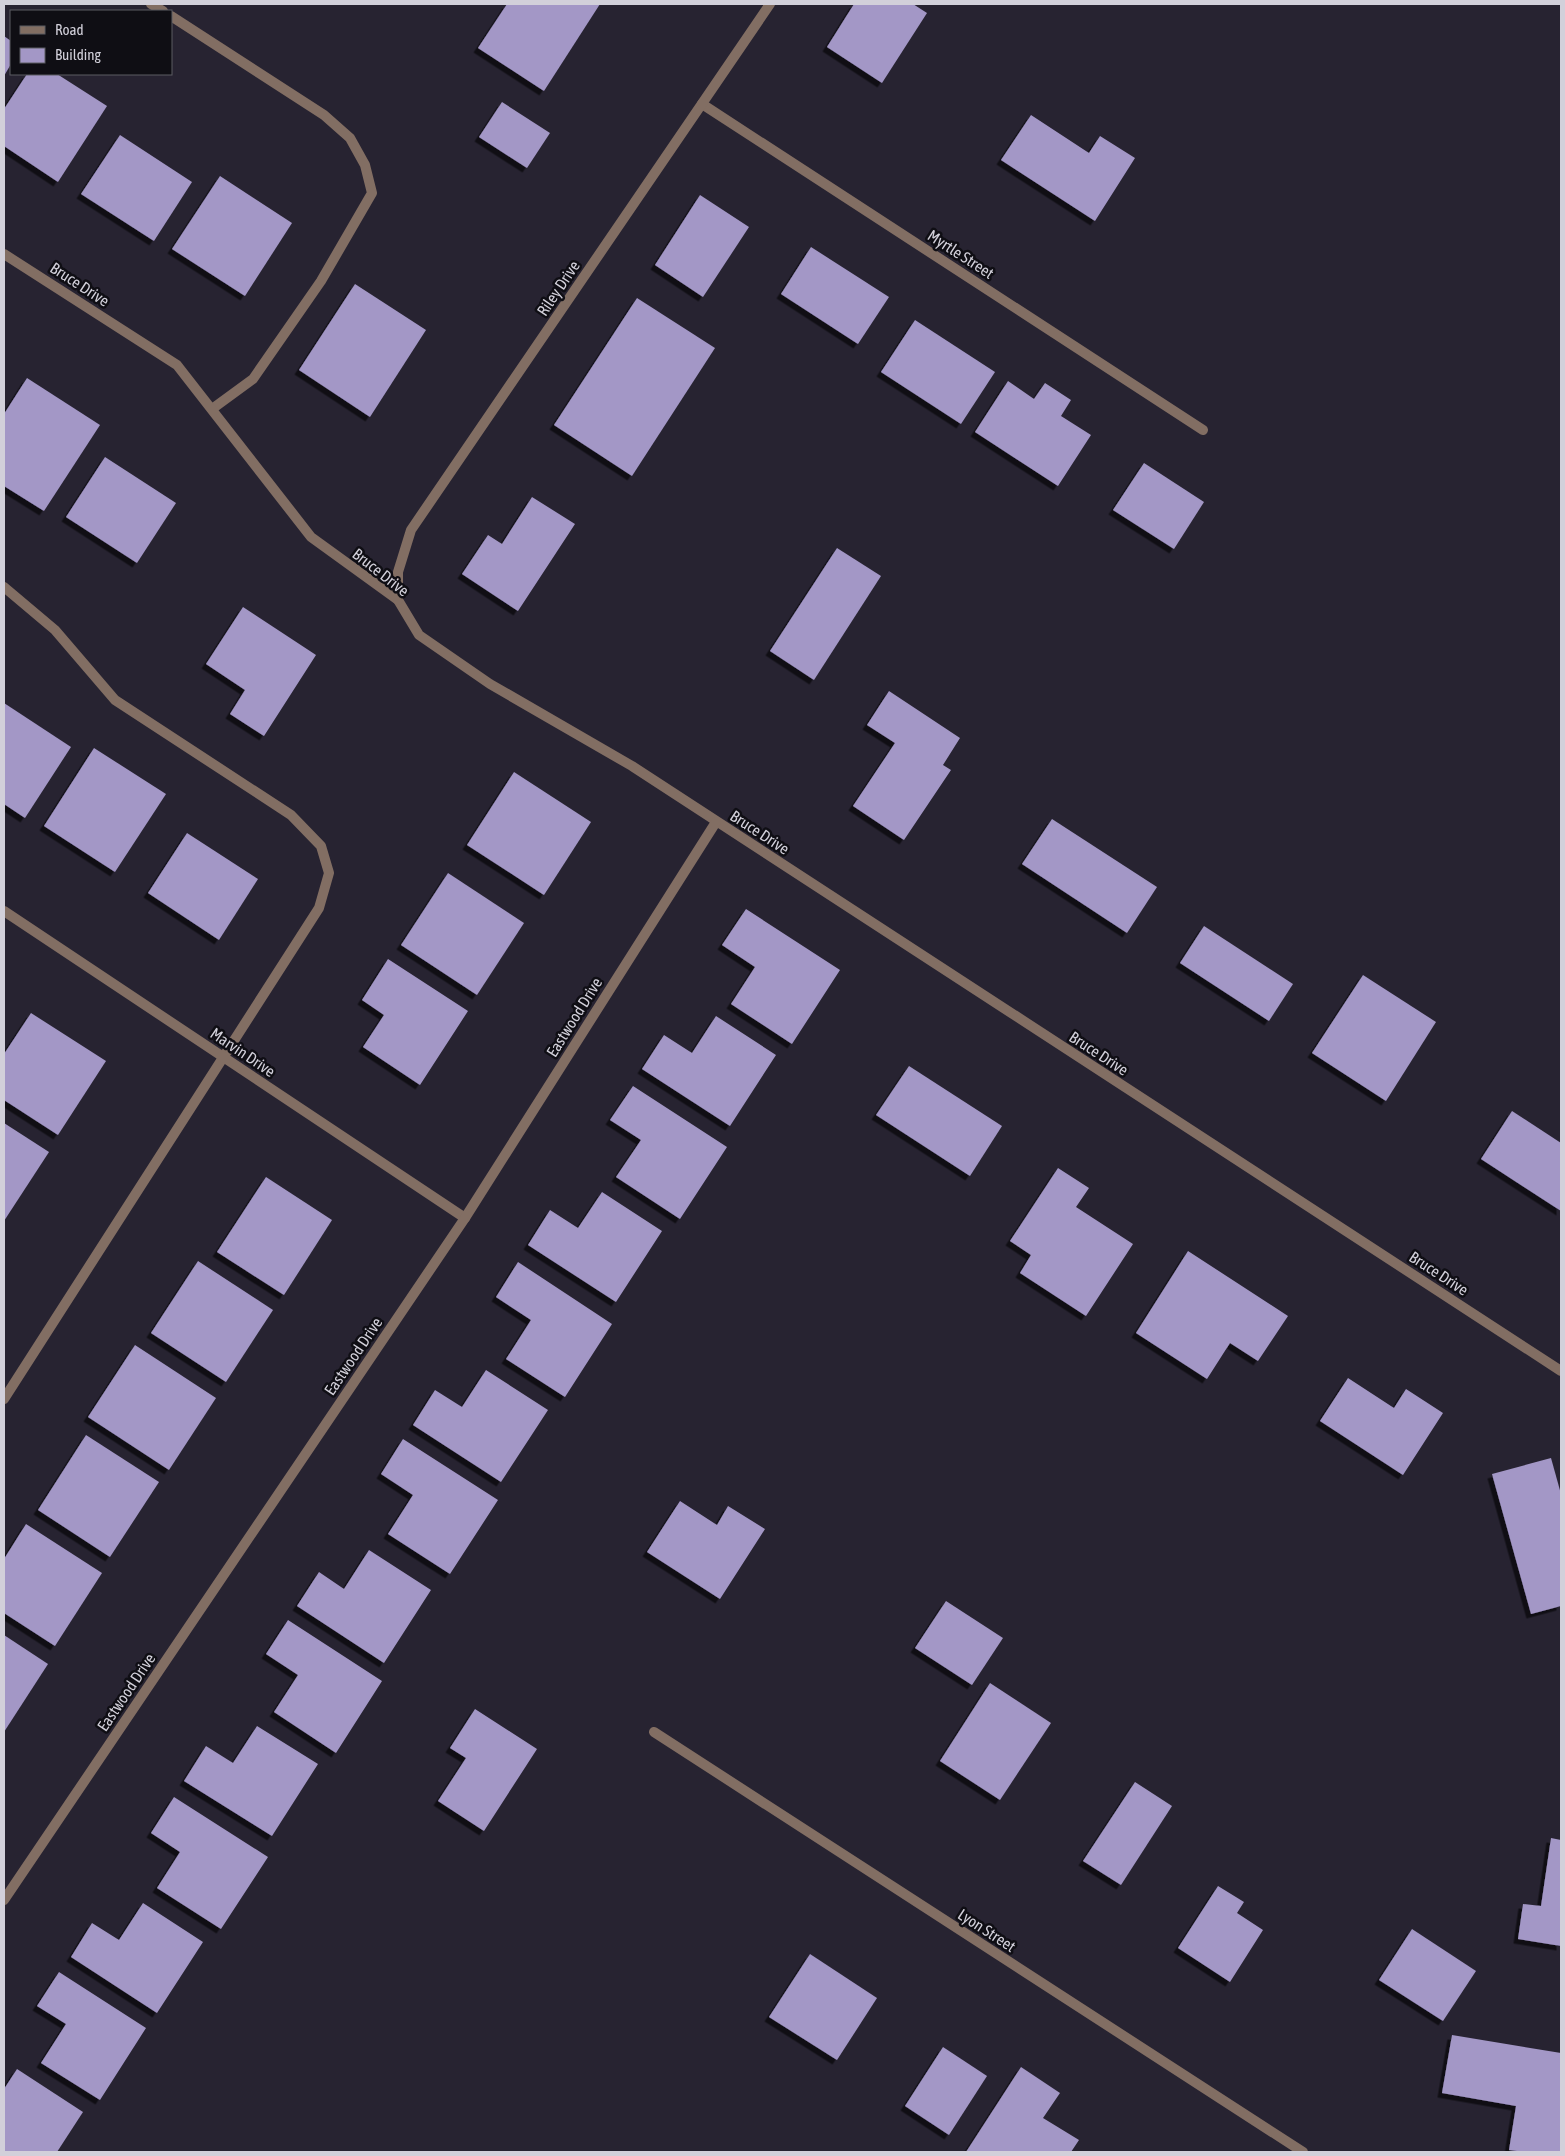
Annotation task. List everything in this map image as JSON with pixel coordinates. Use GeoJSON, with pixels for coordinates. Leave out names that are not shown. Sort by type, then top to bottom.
{"type":"FeatureCollection","features":[{"type":"Feature","properties":{"kind":"street","name":"Riley Drive"},"geometry":{"type":"LineString","coordinates":[[398,600],[398,572],[411,530],[770,4]]}},
{"type":"Feature","properties":{"kind":"street"},"geometry":{"type":"LineString","coordinates":[[172,17],[324,115],[350,138],[365,165],[372,193],[322,281],[253,379],[212,409]]}},
{"type":"Feature","properties":{"kind":"street","name":"Myrtle Street"},"geometry":{"type":"LineString","coordinates":[[702,104],[1203,430]]}},
{"type":"Feature","properties":{"kind":"street","name":"Bruce Drive"},"geometry":{"type":"LineString","coordinates":[[4,254],[178,364],[311,537],[398,600],[419,635],[427,641],[490,684],[632,766],[1561,1371]]}},
{"type":"Feature","properties":{"kind":"street"},"geometry":{"type":"LineString","coordinates":[[4,587],[55,630],[116,700],[291,815],[321,846],[329,873],[319,908],[4,1399]]}},
{"type":"Feature","properties":{"kind":"street","name":"Eastwood Drive"},"geometry":{"type":"LineString","coordinates":[[4,1900],[465,1218],[716,822]]}},
{"type":"Feature","properties":{"kind":"street","name":"Marvin Drive"},"geometry":{"type":"LineString","coordinates":[[4,911],[465,1218]]}},
{"type":"Feature","properties":{"kind":"street","name":"Lyon Street"},"geometry":{"type":"LineString","coordinates":[[654,1732],[1303,2152]]}},
{"type":"Feature","properties":{"kind":"building"},"geometry":{"type":"Polygon","coordinates":[[[507,4],[600,4],[544,91],[478,48],[507,4]]]}},
{"type":"Feature","properties":{"kind":"building"},"geometry":{"type":"Polygon","coordinates":[[[854,4],[913,4],[927,13],[882,83],[827,47],[854,4]]]}},
{"type":"Feature","properties":{"kind":"building"},"geometry":{"type":"Polygon","coordinates":[[[4,36],[10,40],[10,66],[4,76],[4,36]]]}},
{"type":"Feature","properties":{"kind":"building"},"geometry":{"type":"Polygon","coordinates":[[[26,75],[59,75],[107,106],[58,182],[4,146],[4,109],[26,75]]]}},
{"type":"Feature","properties":{"kind":"building"},"geometry":{"type":"Polygon","coordinates":[[[502,102],[550,133],[527,168],[479,137],[502,102]]]}},
{"type":"Feature","properties":{"kind":"building"},"geometry":{"type":"Polygon","coordinates":[[[1031,115],[1089,153],[1100,136],[1135,158],[1095,221],[1001,160],[1031,115]]]}},
{"type":"Feature","properties":{"kind":"building"},"geometry":{"type":"Polygon","coordinates":[[[120,135],[192,182],[154,241],[81,194],[120,135]]]}},
{"type":"Feature","properties":{"kind":"building"},"geometry":{"type":"Polygon","coordinates":[[[220,176],[292,223],[245,296],[172,249],[220,176]]]}},
{"type":"Feature","properties":{"kind":"building"},"geometry":{"type":"Polygon","coordinates":[[[700,195],[749,227],[703,297],[655,265],[700,195]]]}},
{"type":"Feature","properties":{"kind":"building"},"geometry":{"type":"Polygon","coordinates":[[[811,247],[889,297],[858,344],[781,294],[811,247]]]}},
{"type":"Feature","properties":{"kind":"building"},"geometry":{"type":"Polygon","coordinates":[[[355,284],[426,330],[370,417],[299,370],[355,284]]]}},
{"type":"Feature","properties":{"kind":"building"},"geometry":{"type":"Polygon","coordinates":[[[637,298],[715,348],[632,476],[554,425],[637,298]]]}},
{"type":"Feature","properties":{"kind":"building"},"geometry":{"type":"Polygon","coordinates":[[[915,320],[995,372],[961,424],[881,372],[915,320]]]}},
{"type":"Feature","properties":{"kind":"building"},"geometry":{"type":"Polygon","coordinates":[[[27,378],[100,425],[44,511],[4,486],[4,414],[27,378]]]}},
{"type":"Feature","properties":{"kind":"building"},"geometry":{"type":"Polygon","coordinates":[[[1008,381],[1034,399],[1045,383],[1071,400],[1061,416],[1091,435],[1058,486],[975,432],[1008,381]]]}},
{"type":"Feature","properties":{"kind":"building"},"geometry":{"type":"Polygon","coordinates":[[[105,457],[176,503],[137,563],[66,517],[105,457]]]}},
{"type":"Feature","properties":{"kind":"building"},"geometry":{"type":"Polygon","coordinates":[[[1144,463],[1204,502],[1174,549],[1113,510],[1144,463]]]}},
{"type":"Feature","properties":{"kind":"building"},"geometry":{"type":"Polygon","coordinates":[[[532,497],[575,524],[518,611],[462,574],[488,535],[502,544],[532,497]]]}},
{"type":"Feature","properties":{"kind":"building"},"geometry":{"type":"Polygon","coordinates":[[[837,548],[881,576],[814,680],[770,651],[837,548]]]}},
{"type":"Feature","properties":{"kind":"building"},"geometry":{"type":"Polygon","coordinates":[[[243,607],[316,655],[264,736],[230,714],[245,690],[206,664],[243,607]]]}},
{"type":"Feature","properties":{"kind":"building"},"geometry":{"type":"Polygon","coordinates":[[[889,691],[960,738],[943,765],[951,770],[904,840],[853,806],[895,743],[867,725],[889,691]]]}},
{"type":"Feature","properties":{"kind":"building"},"geometry":{"type":"Polygon","coordinates":[[[4,703],[71,747],[25,818],[4,804],[4,703]]]}},
{"type":"Feature","properties":{"kind":"building"},"geometry":{"type":"Polygon","coordinates":[[[94,748],[166,794],[115,872],[44,826],[94,748]]]}},
{"type":"Feature","properties":{"kind":"building"},"geometry":{"type":"Polygon","coordinates":[[[514,772],[591,822],[544,895],[467,845],[514,772]]]}},
{"type":"Feature","properties":{"kind":"building"},"geometry":{"type":"Polygon","coordinates":[[[1052,819],[1157,887],[1127,933],[1022,864],[1052,819]]]}},
{"type":"Feature","properties":{"kind":"building"},"geometry":{"type":"Polygon","coordinates":[[[187,833],[258,879],[219,940],[148,893],[187,833]]]}},
{"type":"Feature","properties":{"kind":"building"},"geometry":{"type":"Polygon","coordinates":[[[448,873],[524,923],[477,995],[401,945],[448,873]]]}},
{"type":"Feature","properties":{"kind":"building"},"geometry":{"type":"Polygon","coordinates":[[[746,909],[840,970],[792,1044],[731,1004],[755,967],[722,945],[746,909]]]}},
{"type":"Feature","properties":{"kind":"building"},"geometry":{"type":"Polygon","coordinates":[[[1204,926],[1293,984],[1269,1021],[1180,963],[1204,926]]]}},
{"type":"Feature","properties":{"kind":"building"},"geometry":{"type":"Polygon","coordinates":[[[388,959],[468,1011],[420,1085],[363,1047],[384,1015],[362,1000],[388,959]]]}},
{"type":"Feature","properties":{"kind":"building"},"geometry":{"type":"Polygon","coordinates":[[[1363,975],[1436,1022],[1386,1101],[1312,1053],[1363,975]]]}},
{"type":"Feature","properties":{"kind":"building"},"geometry":{"type":"Polygon","coordinates":[[[31,1013],[106,1061],[58,1135],[4,1100],[4,1054],[31,1013]]]}},
{"type":"Feature","properties":{"kind":"building"},"geometry":{"type":"Polygon","coordinates":[[[716,1016],[776,1055],[730,1126],[642,1069],[664,1035],[692,1053],[716,1016]]]}},
{"type":"Feature","properties":{"kind":"building"},"geometry":{"type":"Polygon","coordinates":[[[909,1066],[1002,1126],[970,1176],[876,1115],[909,1066]]]}},
{"type":"Feature","properties":{"kind":"building"},"geometry":{"type":"Polygon","coordinates":[[[633,1086],[727,1147],[680,1219],[616,1177],[641,1140],[610,1120],[633,1086]]]}},
{"type":"Feature","properties":{"kind":"building"},"geometry":{"type":"Polygon","coordinates":[[[1512,1111],[1561,1143],[1561,1211],[1481,1159],[1512,1111]]]}},
{"type":"Feature","properties":{"kind":"building"},"geometry":{"type":"Polygon","coordinates":[[[4,1123],[49,1152],[4,1221],[4,1123]]]}},
{"type":"Feature","properties":{"kind":"building"},"geometry":{"type":"Polygon","coordinates":[[[1058,1168],[1089,1188],[1076,1207],[1133,1244],[1086,1316],[1020,1273],[1031,1255],[1010,1241],[1058,1168]]]}},
{"type":"Feature","properties":{"kind":"building"},"geometry":{"type":"Polygon","coordinates":[[[266,1177],[332,1220],[284,1295],[217,1252],[266,1177]]]}},
{"type":"Feature","properties":{"kind":"building"},"geometry":{"type":"Polygon","coordinates":[[[602,1192],[662,1231],[616,1302],[528,1245],[550,1210],[578,1228],[602,1192]]]}},
{"type":"Feature","properties":{"kind":"building"},"geometry":{"type":"Polygon","coordinates":[[[1188,1251],[1288,1316],[1258,1361],[1230,1343],[1207,1379],[1136,1333],[1188,1251]]]}},
{"type":"Feature","properties":{"kind":"building"},"geometry":{"type":"Polygon","coordinates":[[[198,1261],[273,1310],[226,1382],[151,1333],[198,1261]]]}},
{"type":"Feature","properties":{"kind":"building"},"geometry":{"type":"Polygon","coordinates":[[[518,1262],[612,1324],[565,1397],[506,1359],[531,1320],[496,1297],[518,1262]]]}},
{"type":"Feature","properties":{"kind":"building"},"geometry":{"type":"Polygon","coordinates":[[[135,1345],[216,1398],[169,1470],[88,1417],[135,1345]]]}},
{"type":"Feature","properties":{"kind":"building"},"geometry":{"type":"Polygon","coordinates":[[[486,1370],[548,1410],[501,1482],[413,1425],[435,1390],[462,1407],[486,1370]]]}},
{"type":"Feature","properties":{"kind":"building"},"geometry":{"type":"Polygon","coordinates":[[[1348,1378],[1394,1408],[1406,1389],[1443,1413],[1403,1475],[1320,1421],[1348,1378]]]}},
{"type":"Feature","properties":{"kind":"building"},"geometry":{"type":"Polygon","coordinates":[[[86,1435],[159,1482],[110,1557],[38,1510],[86,1435]]]}},
{"type":"Feature","properties":{"kind":"building"},"geometry":{"type":"Polygon","coordinates":[[[403,1439],[498,1500],[450,1574],[388,1534],[413,1495],[381,1474],[403,1439]]]}},
{"type":"Feature","properties":{"kind":"building"},"geometry":{"type":"Polygon","coordinates":[[[1551,1458],[1561,1494],[1561,1606],[1531,1614],[1492,1474],[1551,1458]]]}},
{"type":"Feature","properties":{"kind":"building"},"geometry":{"type":"Polygon","coordinates":[[[680,1501],[717,1525],[728,1506],[765,1529],[720,1599],[647,1552],[680,1501]]]}},
{"type":"Feature","properties":{"kind":"building"},"geometry":{"type":"Polygon","coordinates":[[[26,1524],[102,1573],[55,1646],[4,1613],[4,1559],[26,1524]]]}},
{"type":"Feature","properties":{"kind":"building"},"geometry":{"type":"Polygon","coordinates":[[[369,1550],[431,1590],[384,1663],[297,1606],[319,1572],[344,1589],[369,1550]]]}},
{"type":"Feature","properties":{"kind":"building"},"geometry":{"type":"Polygon","coordinates":[[[946,1601],[1003,1638],[972,1685],[915,1648],[946,1601]]]}},
{"type":"Feature","properties":{"kind":"building"},"geometry":{"type":"Polygon","coordinates":[[[288,1620],[382,1681],[336,1753],[274,1712],[298,1675],[266,1654],[288,1620]]]}},
{"type":"Feature","properties":{"kind":"building"},"geometry":{"type":"Polygon","coordinates":[[[4,1635],[48,1664],[4,1732],[4,1635]]]}},
{"type":"Feature","properties":{"kind":"building"},"geometry":{"type":"Polygon","coordinates":[[[990,1683],[1051,1723],[1000,1800],[940,1761],[990,1683]]]}},
{"type":"Feature","properties":{"kind":"building"},"geometry":{"type":"Polygon","coordinates":[[[475,1709],[537,1749],[484,1831],[438,1801],[466,1758],[450,1748],[475,1709]]]}},
{"type":"Feature","properties":{"kind":"building"},"geometry":{"type":"Polygon","coordinates":[[[257,1726],[318,1764],[272,1836],[184,1781],[206,1746],[233,1763],[257,1726]]]}},
{"type":"Feature","properties":{"kind":"building"},"geometry":{"type":"Polygon","coordinates":[[[1135,1782],[1172,1806],[1121,1885],[1083,1861],[1135,1782]]]}},
{"type":"Feature","properties":{"kind":"building"},"geometry":{"type":"Polygon","coordinates":[[[174,1797],[268,1857],[221,1929],[157,1888],[180,1852],[151,1833],[174,1797]]]}},
{"type":"Feature","properties":{"kind":"building"},"geometry":{"type":"Polygon","coordinates":[[[1551,1838],[1561,1840],[1561,1946],[1518,1939],[1523,1904],[1541,1906],[1551,1838]]]}},
{"type":"Feature","properties":{"kind":"building"},"geometry":{"type":"Polygon","coordinates":[[[1218,1886],[1244,1902],[1237,1913],[1263,1930],[1230,1982],[1178,1948],[1218,1886]]]}},
{"type":"Feature","properties":{"kind":"building"},"geometry":{"type":"Polygon","coordinates":[[[143,1903],[203,1942],[157,2013],[71,1957],[92,1923],[119,1940],[143,1903]]]}},
{"type":"Feature","properties":{"kind":"building"},"geometry":{"type":"Polygon","coordinates":[[[1412,1929],[1476,1971],[1443,2021],[1379,1980],[1412,1929]]]}},
{"type":"Feature","properties":{"kind":"building"},"geometry":{"type":"Polygon","coordinates":[[[810,1954],[877,1998],[837,2060],[769,2017],[810,1954]]]}},
{"type":"Feature","properties":{"kind":"building"},"geometry":{"type":"Polygon","coordinates":[[[59,1972],[146,2028],[100,2100],[41,2063],[66,2024],[37,2006],[59,1972]]]}},
{"type":"Feature","properties":{"kind":"building"},"geometry":{"type":"Polygon","coordinates":[[[1452,2035],[1561,2053],[1561,2152],[1509,2150],[1516,2106],[1442,2093],[1452,2035]]]}},
{"type":"Feature","properties":{"kind":"building"},"geometry":{"type":"Polygon","coordinates":[[[943,2047],[987,2076],[949,2135],[905,2106],[943,2047]]]}},
{"type":"Feature","properties":{"kind":"building"},"geometry":{"type":"Polygon","coordinates":[[[1021,2067],[1060,2093],[1043,2118],[1079,2140],[1071,2152],[966,2152],[1021,2067]]]}},
{"type":"Feature","properties":{"kind":"building"},"geometry":{"type":"Polygon","coordinates":[[[17,2069],[83,2112],[57,2152],[4,2152],[4,2089],[17,2069]]]}}]}
